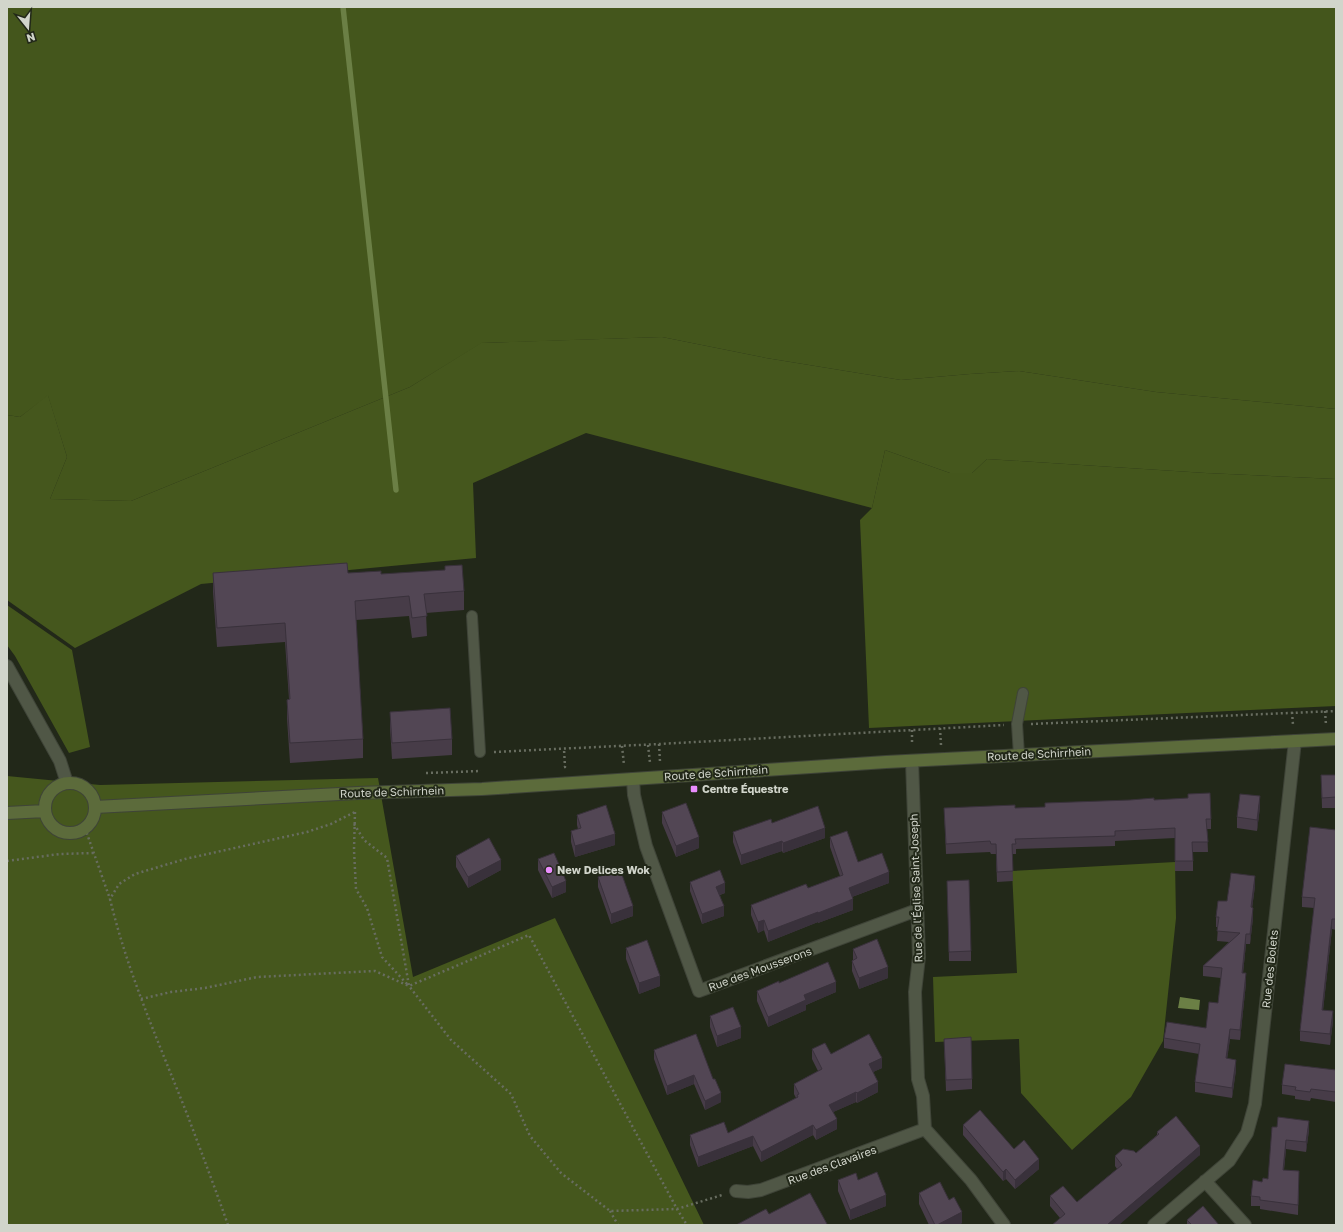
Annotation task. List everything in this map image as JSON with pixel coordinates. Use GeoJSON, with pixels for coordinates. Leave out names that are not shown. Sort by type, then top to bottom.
{"type":"FeatureCollection","features":[{"type":"Feature","properties":{"kind":"street"},"geometry":{"type":"LineString","coordinates":[[7,666],[60,761],[67,783]]}},
{"type":"Feature","properties":{"kind":"street","name":"Route de Schirrhein"},"geometry":{"type":"LineString","coordinates":[[95,807],[358,793],[482,789],[912,761],[1336,739]]}},
{"type":"Feature","properties":{"kind":"street","name":"Rue des Bolets"},"geometry":{"type":"LineString","coordinates":[[1154,1225],[1228,1161],[1247,1133],[1255,1104],[1294,741]]}},
{"type":"Feature","properties":{"kind":"street","name":"Rue de l'Église Saint-Joseph"},"geometry":{"type":"LineString","coordinates":[[912,761],[919,957],[915,992],[918,1079],[923,1096],[925,1129]]}},
{"type":"Feature","properties":{"kind":"street","name":"Rue des Mousserons"},"geometry":{"type":"LineString","coordinates":[[633,779],[634,795],[646,846],[699,991],[917,910]]}},
{"type":"Feature","properties":{"kind":"street"},"geometry":{"type":"LineString","coordinates":[[67,783],[83,786],[91,794],[95,807],[94,817],[85,828],[73,833],[61,831],[51,824],[45,811],[48,795],[56,787],[67,783]]}},
{"type":"Feature","properties":{"kind":"street"},"geometry":{"type":"LineString","coordinates":[[7,813],[45,811]]}},
{"type":"Feature","properties":{"kind":"street"},"geometry":{"type":"LineString","coordinates":[[925,1129],[971,1180],[998,1223]]}},
{"type":"Feature","properties":{"kind":"street","name":"Rue des Clavaires"},"geometry":{"type":"LineString","coordinates":[[736,1191],[748,1192],[761,1190],[925,1129]]}},
{"type":"Feature","properties":{"kind":"street"},"geometry":{"type":"LineString","coordinates":[[1205,1181],[1245,1225]]}},
{"type":"Feature","properties":{"kind":"lane"},"geometry":{"type":"LineString","coordinates":[[472,616],[480,752]]}},
{"type":"Feature","properties":{"kind":"lane"},"geometry":{"type":"LineString","coordinates":[[1019,755],[1017,724],[1023,693]]}},
{"type":"Feature","properties":{"kind":"path"},"geometry":{"type":"LineString","coordinates":[[482,789],[480,752],[564,749],[1017,724],[1336,710]]}},
{"type":"Feature","properties":{"kind":"path"},"geometry":{"type":"LineString","coordinates":[[558,767],[565,767],[564,749]]}},
{"type":"Feature","properties":{"kind":"path"},"geometry":{"type":"LineString","coordinates":[[358,793],[354,824],[356,889],[367,908],[382,956],[409,986],[452,1040],[511,1094],[530,1136],[561,1173],[610,1211],[618,1225]]}},
{"type":"Feature","properties":{"kind":"path"},"geometry":{"type":"LineString","coordinates":[[110,899],[119,884],[135,874],[185,859],[307,832],[331,824],[355,812]]}},
{"type":"Feature","properties":{"kind":"path"},"geometry":{"type":"LineString","coordinates":[[354,824],[364,840],[387,858],[409,986]]}},
{"type":"Feature","properties":{"kind":"path"},"geometry":{"type":"LineString","coordinates":[[85,828],[110,899],[119,936],[141,999],[187,1114],[228,1225]]}},
{"type":"Feature","properties":{"kind":"path"},"geometry":{"type":"LineString","coordinates":[[7,861],[60,854],[94,853]]}},
{"type":"Feature","properties":{"kind":"path"},"geometry":{"type":"LineString","coordinates":[[141,999],[171,992],[205,988],[256,977],[367,971],[375,971],[409,986],[529,935],[687,1225]]}},
{"type":"Feature","properties":{"kind":"path"},"geometry":{"type":"LineString","coordinates":[[610,1211],[677,1209],[736,1191]]}},
{"type":"Feature","properties":{"kind":"shaded area"},"geometry":{"type":"Polygon","coordinates":[[[7,7],[1336,7],[1336,409],[1156,392],[1019,371],[901,380],[766,358],[662,337],[482,343],[410,387],[131,501],[50,499],[67,457],[48,396],[20,417],[7,415],[7,7]]]}},
{"type":"Feature","properties":{"kind":"shaded area"},"geometry":{"type":"Polygon","coordinates":[[[662,337],[766,358],[901,380],[1019,371],[1156,392],[1336,409],[1336,479],[1206,473],[987,459],[972,473],[950,473],[885,450],[872,508],[586,433],[473,483],[476,558],[201,584],[75,648],[7,600],[7,415],[20,417],[48,395],[67,457],[50,499],[131,501],[410,387],[481,343],[662,337]]]}},
{"type":"Feature","properties":{"kind":"shaded area"},"geometry":{"type":"Polygon","coordinates":[[[885,450],[950,473],[972,473],[987,459],[1206,473],[1336,479],[1336,706],[869,728],[860,520],[872,508],[885,450]]]}},
{"type":"Feature","properties":{"kind":"shaded area"},"geometry":{"type":"Polygon","coordinates":[[[7,605],[72,650],[90,747],[69,753],[15,656],[7,645],[7,605]]]}},
{"type":"Feature","properties":{"kind":"shaded area"},"geometry":{"type":"Polygon","coordinates":[[[7,776],[100,785],[378,778],[413,977],[555,918],[704,1225],[7,1225],[7,776]]]}},
{"type":"Feature","properties":{"kind":"shaded area"},"geometry":{"type":"Polygon","coordinates":[[[1175,862],[1176,918],[1163,1041],[1131,1097],[1072,1150],[1021,1093],[1019,1039],[935,1042],[933,977],[1017,973],[1012,871],[1175,862]]]}},
{"type":"Feature","properties":{"kind":"shaded area"},"geometry":{"type":"Polygon","coordinates":[[[1180,997],[1200,1000],[1199,1010],[1178,1008],[1180,997]]]}},
{"type":"Feature","properties":{"kind":"building"},"geometry":{"type":"Polygon","coordinates":[[[347,563],[348,573],[381,571],[381,574],[445,570],[445,566],[462,565],[464,591],[424,594],[427,616],[412,618],[409,596],[355,601],[363,739],[290,743],[287,700],[290,699],[285,623],[217,628],[213,573],[347,563]]]}},
{"type":"Feature","properties":{"kind":"building"},"geometry":{"type":"Polygon","coordinates":[[[450,708],[452,739],[392,743],[390,712],[450,708]]]}},
{"type":"Feature","properties":{"kind":"building"},"geometry":{"type":"Polygon","coordinates":[[[1321,775],[1336,775],[1336,797],[1322,798],[1321,775]]]}},
{"type":"Feature","properties":{"kind":"building"},"geometry":{"type":"Polygon","coordinates":[[[1210,793],[1211,819],[1206,819],[1208,842],[1192,842],[1193,861],[1175,861],[1175,828],[1115,831],[1115,836],[1015,839],[1016,844],[1012,844],[1013,871],[997,872],[996,844],[991,844],[990,841],[946,844],[944,808],[1015,805],[1015,808],[1045,807],[1045,803],[1188,798],[1188,794],[1210,793]]]}},
{"type":"Feature","properties":{"kind":"building"},"geometry":{"type":"Polygon","coordinates":[[[1240,794],[1260,796],[1257,820],[1237,817],[1240,794]]]}},
{"type":"Feature","properties":{"kind":"building"},"geometry":{"type":"Polygon","coordinates":[[[686,803],[699,837],[676,846],[662,812],[686,803]]]}},
{"type":"Feature","properties":{"kind":"building"},"geometry":{"type":"Polygon","coordinates":[[[606,805],[615,834],[575,846],[571,831],[581,828],[577,815],[606,805]]]}},
{"type":"Feature","properties":{"kind":"building"},"geometry":{"type":"Polygon","coordinates":[[[818,806],[825,828],[783,843],[782,841],[741,855],[733,832],[771,819],[772,823],[818,806]]]}},
{"type":"Feature","properties":{"kind":"building"},"geometry":{"type":"Polygon","coordinates":[[[1310,827],[1336,830],[1336,919],[1332,919],[1322,1010],[1333,1011],[1330,1034],[1300,1031],[1315,898],[1302,897],[1310,827]]]}},
{"type":"Feature","properties":{"kind":"building"},"geometry":{"type":"Polygon","coordinates":[[[847,831],[858,862],[882,853],[889,872],[849,888],[853,899],[768,931],[764,920],[758,922],[751,905],[806,884],[808,888],[843,875],[830,837],[847,831]]]}},
{"type":"Feature","properties":{"kind":"building"},"geometry":{"type":"Polygon","coordinates":[[[489,838],[501,860],[468,877],[456,856],[489,838]]]}},
{"type":"Feature","properties":{"kind":"building"},"geometry":{"type":"Polygon","coordinates":[[[554,853],[566,881],[552,887],[538,859],[554,853]]]}},
{"type":"Feature","properties":{"kind":"building"},"geometry":{"type":"Polygon","coordinates":[[[620,869],[633,906],[611,914],[598,877],[620,869]]]}},
{"type":"Feature","properties":{"kind":"building"},"geometry":{"type":"Polygon","coordinates":[[[720,870],[725,883],[716,887],[724,906],[702,914],[690,882],[720,870]]]}},
{"type":"Feature","properties":{"kind":"building"},"geometry":{"type":"Polygon","coordinates":[[[1231,873],[1255,876],[1251,907],[1253,908],[1250,934],[1246,934],[1242,973],[1246,973],[1240,1030],[1230,1029],[1226,1058],[1236,1060],[1232,1088],[1195,1082],[1200,1044],[1164,1038],[1167,1022],[1206,1028],[1209,1002],[1218,1003],[1222,968],[1203,966],[1240,933],[1217,931],[1219,917],[1216,917],[1218,901],[1227,901],[1231,873]]]}},
{"type":"Feature","properties":{"kind":"building"},"geometry":{"type":"Polygon","coordinates":[[[969,880],[971,951],[949,952],[947,881],[969,880]]]}},
{"type":"Feature","properties":{"kind":"building"},"geometry":{"type":"Polygon","coordinates":[[[877,939],[888,967],[859,978],[852,961],[857,958],[853,949],[877,939]]]}},
{"type":"Feature","properties":{"kind":"building"},"geometry":{"type":"Polygon","coordinates":[[[647,940],[660,976],[639,983],[626,948],[647,940]]]}},
{"type":"Feature","properties":{"kind":"building"},"geometry":{"type":"Polygon","coordinates":[[[828,962],[836,982],[804,995],[806,1000],[768,1017],[757,991],[828,962]]]}},
{"type":"Feature","properties":{"kind":"building"},"geometry":{"type":"Polygon","coordinates":[[[733,1007],[741,1027],[717,1036],[710,1016],[733,1007]]]}},
{"type":"Feature","properties":{"kind":"building"},"geometry":{"type":"Polygon","coordinates":[[[696,1034],[713,1079],[715,1079],[721,1093],[705,1101],[694,1075],[667,1086],[654,1050],[696,1034]]]}},
{"type":"Feature","properties":{"kind":"building"},"geometry":{"type":"Polygon","coordinates":[[[869,1034],[882,1058],[869,1064],[878,1082],[829,1105],[837,1119],[816,1130],[813,1125],[761,1152],[753,1136],[698,1157],[690,1135],[724,1122],[728,1133],[798,1097],[797,1095],[799,1094],[794,1084],[822,1069],[812,1049],[825,1043],[831,1054],[869,1034]]]}},
{"type":"Feature","properties":{"kind":"building"},"geometry":{"type":"Polygon","coordinates":[[[971,1037],[972,1079],[946,1080],[944,1039],[971,1037]]]}},
{"type":"Feature","properties":{"kind":"building"},"geometry":{"type":"Polygon","coordinates":[[[1285,1064],[1336,1070],[1336,1092],[1311,1089],[1310,1092],[1295,1090],[1296,1087],[1282,1085],[1285,1064]]]}},
{"type":"Feature","properties":{"kind":"building"},"geometry":{"type":"Polygon","coordinates":[[[980,1110],[1014,1149],[1024,1140],[1039,1159],[1015,1180],[1006,1169],[1003,1172],[963,1125],[980,1110]]]}},
{"type":"Feature","properties":{"kind":"building"},"geometry":{"type":"Polygon","coordinates":[[[1176,1116],[1200,1146],[1107,1225],[1052,1225],[1065,1214],[1050,1196],[1063,1186],[1077,1202],[1122,1165],[1115,1156],[1123,1149],[1134,1151],[1136,1153],[1159,1134],[1157,1132],[1176,1116]]]}},
{"type":"Feature","properties":{"kind":"building"},"geometry":{"type":"Polygon","coordinates":[[[1278,1117],[1309,1121],[1306,1142],[1286,1140],[1283,1170],[1299,1171],[1298,1205],[1260,1200],[1260,1197],[1251,1196],[1253,1180],[1262,1182],[1263,1178],[1268,1179],[1272,1127],[1277,1127],[1278,1117]]]}},
{"type":"Feature","properties":{"kind":"building"},"geometry":{"type":"Polygon","coordinates":[[[877,1172],[886,1195],[850,1210],[838,1180],[856,1173],[858,1180],[877,1172]]]}},
{"type":"Feature","properties":{"kind":"building"},"geometry":{"type":"Polygon","coordinates":[[[940,1182],[949,1200],[954,1197],[962,1212],[935,1225],[919,1193],[940,1182]]]}},
{"type":"Feature","properties":{"kind":"building"},"geometry":{"type":"Polygon","coordinates":[[[810,1193],[827,1224],[736,1225],[766,1209],[769,1214],[810,1193]]]}},
{"type":"Feature","properties":{"kind":"building"},"geometry":{"type":"Polygon","coordinates":[[[1203,1206],[1219,1225],[1192,1225],[1187,1220],[1203,1206]]]}},
{"type":"Feature","properties":{"kind":"waterway"},"geometry":{"type":"LineString","coordinates":[[343,7],[396,490]]}},
{"type":"Feature","properties":{"kind":"place","name":"Centre Équestre"},"geometry":{"type":"Point","coordinates":[694,789]}},
{"type":"Feature","properties":{"kind":"place","name":"New Delices Wok"},"geometry":{"type":"Point","coordinates":[549,870]}}]}
